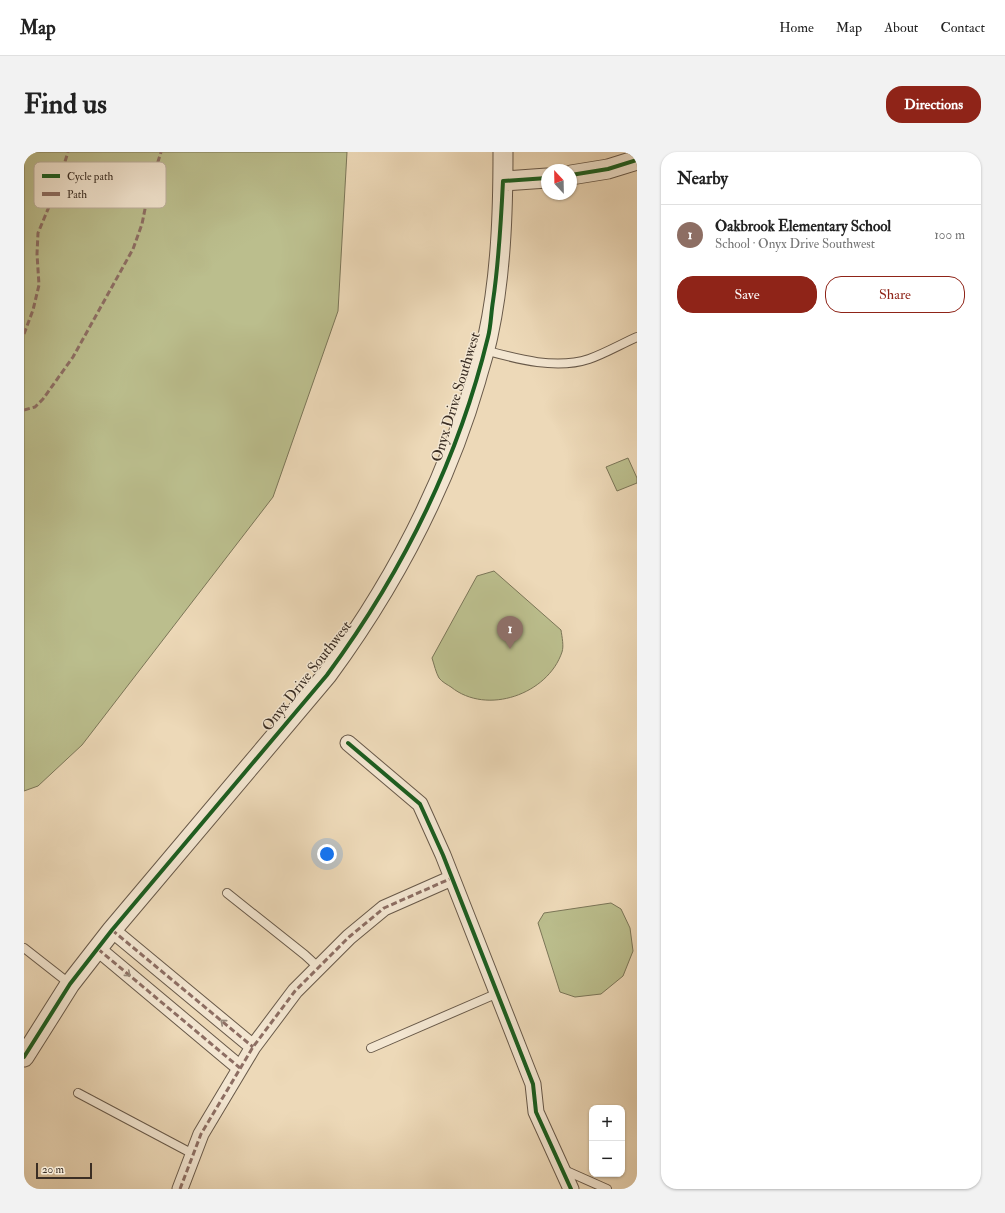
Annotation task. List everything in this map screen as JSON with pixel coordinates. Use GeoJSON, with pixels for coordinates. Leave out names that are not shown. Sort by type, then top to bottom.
{"type":"FeatureCollection","features":[{"type":"Feature","properties":{"kind":"street","name":"Onyx Drive Southwest"},"geometry":{"type":"LineString","coordinates":[[24,1057],[70,984],[112,930],[327,675],[360,631],[416,536],[447,468],[470,400],[488,336],[499,260],[503,152]]}},
{"type":"Feature","properties":{"kind":"street"},"geometry":{"type":"LineString","coordinates":[[577,175],[608,170],[637,160]]}},
{"type":"Feature","properties":{"kind":"street"},"geometry":{"type":"LineString","coordinates":[[503,181],[541,178]]}},
{"type":"Feature","properties":{"kind":"street"},"geometry":{"type":"LineString","coordinates":[[348,743],[420,804],[452,878],[534,1084],[536,1112],[571,1189]]}},
{"type":"Feature","properties":{"kind":"street"},"geometry":{"type":"LineString","coordinates":[[180,1189],[201,1134],[252,1047],[295,991],[349,937],[384,908],[452,878]]}},
{"type":"Feature","properties":{"kind":"street"},"geometry":{"type":"LineString","coordinates":[[112,930],[252,1047]]}},
{"type":"Feature","properties":{"kind":"street"},"geometry":{"type":"LineString","coordinates":[[98,948],[240,1068]]}},
{"type":"Feature","properties":{"kind":"lane"},"geometry":{"type":"LineString","coordinates":[[484,350],[522,361],[562,363],[588,359],[637,337]]}},
{"type":"Feature","properties":{"kind":"lane"},"geometry":{"type":"LineString","coordinates":[[228,893],[305,955],[318,968]]}},
{"type":"Feature","properties":{"kind":"lane"},"geometry":{"type":"LineString","coordinates":[[24,948],[70,984]]}},
{"type":"Feature","properties":{"kind":"lane"},"geometry":{"type":"LineString","coordinates":[[371,1048],[498,993]]}},
{"type":"Feature","properties":{"kind":"lane"},"geometry":{"type":"LineString","coordinates":[[78,1094],[193,1154]]}},
{"type":"Feature","properties":{"kind":"lane"},"geometry":{"type":"LineString","coordinates":[[562,1168],[607,1189]]}},
{"type":"Feature","properties":{"kind":"green space"},"geometry":{"type":"Polygon","coordinates":[[[24,152],[347,152],[338,311],[273,497],[82,745],[38,786],[24,791],[24,152]]]}},
{"type":"Feature","properties":{"kind":"green space"},"geometry":{"type":"Polygon","coordinates":[[[628,458],[637,478],[637,483],[617,491],[606,467],[628,458]]]}},
{"type":"Feature","properties":{"kind":"green space"},"geometry":{"type":"Polygon","coordinates":[[[494,571],[561,630],[563,647],[555,667],[544,679],[530,689],[515,696],[498,700],[482,700],[466,696],[442,681],[437,674],[432,658],[477,576],[494,571]]]}},
{"type":"Feature","properties":{"kind":"green space"},"geometry":{"type":"Polygon","coordinates":[[[611,903],[621,909],[630,928],[633,951],[623,976],[601,994],[575,997],[560,992],[538,923],[544,913],[611,903]]]}},
{"type":"Feature","properties":{"kind":"marked path"},"geometry":{"type":"LineString","coordinates":[[65,162],[68,152]]}},
{"type":"Feature","properties":{"kind":"marked path"},"geometry":{"type":"LineString","coordinates":[[158,162],[161,152]]}},
{"type":"Feature","properties":{"kind":"marked path"},"geometry":{"type":"LineString","coordinates":[[24,334],[33,310],[39,285],[37,254],[38,233],[48,208]]}},
{"type":"Feature","properties":{"kind":"marked path"},"geometry":{"type":"LineString","coordinates":[[24,410],[35,407],[43,399],[73,357],[133,249],[142,224],[145,208]]}},
{"type":"Feature","properties":{"kind":"marked path"},"geometry":{"type":"LineString","coordinates":[[180,1189],[201,1134],[253,1047],[295,991],[349,937],[384,908],[452,878]]}},
{"type":"Feature","properties":{"kind":"marked path"},"geometry":{"type":"LineString","coordinates":[[112,930],[253,1047]]}},
{"type":"Feature","properties":{"kind":"marked path"},"geometry":{"type":"LineString","coordinates":[[98,949],[240,1068]]}},
{"type":"Feature","properties":{"kind":"cycle path"},"geometry":{"type":"LineString","coordinates":[[577,174],[608,169],[637,160]]}},
{"type":"Feature","properties":{"kind":"cycle path"},"geometry":{"type":"LineString","coordinates":[[24,1057],[70,984],[112,930],[327,675],[380,597],[403,556],[444,472],[476,383],[490,328],[501,226],[503,181],[541,178]]}},
{"type":"Feature","properties":{"kind":"cycle path"},"geometry":{"type":"LineString","coordinates":[[348,743],[420,804],[443,855],[533,1084],[536,1112],[571,1189]]}},
{"type":"Feature","properties":{"kind":"place","name":"Oakbrook Elementary School"},"geometry":{"type":"Point","coordinates":[510,649]}}]}
